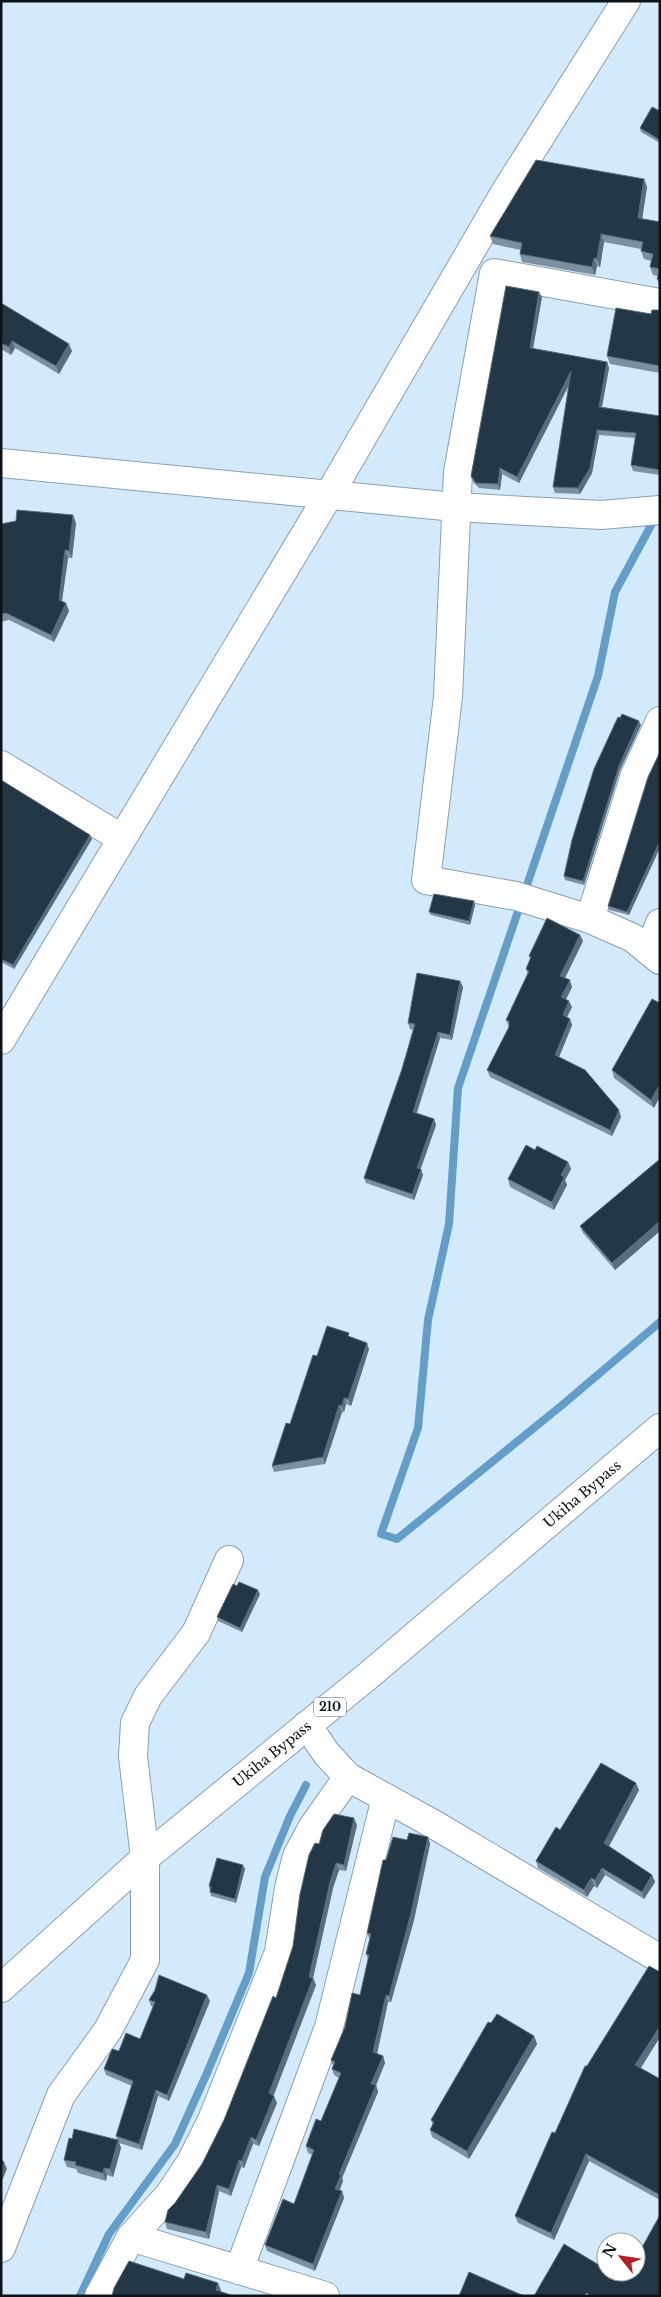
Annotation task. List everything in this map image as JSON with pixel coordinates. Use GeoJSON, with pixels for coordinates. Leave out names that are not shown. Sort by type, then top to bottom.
{"type":"FeatureCollection","features":[{"type":"Feature","properties":{"kind":"main road"},"geometry":{"type":"LineString","coordinates":[[1,1040],[330,493],[504,194],[626,1]]}},
{"type":"Feature","properties":{"kind":"main road"},"geometry":{"type":"LineString","coordinates":[[654,956],[633,938],[590,919],[524,899],[426,880],[448,697],[458,472],[494,273],[660,303]]}},
{"type":"Feature","properties":{"kind":"main road"},"geometry":{"type":"LineString","coordinates":[[1,463],[330,493],[455,507],[600,515],[653,511]]}},
{"type":"Feature","properties":{"kind":"main road"},"geometry":{"type":"LineString","coordinates":[[590,919],[634,775],[660,721]]}},
{"type":"Feature","properties":{"kind":"main road"},"geometry":{"type":"LineString","coordinates":[[1,765],[121,838]]}},
{"type":"Feature","properties":{"kind":"main road"},"geometry":{"type":"LineString","coordinates":[[654,956],[660,923]]}},
{"type":"Feature","properties":{"kind":"main road","name":"Ukiha Bypass"},"geometry":{"type":"LineString","coordinates":[[1,1988],[145,1858],[307,1725],[660,1428]]}},
{"type":"Feature","properties":{"kind":"main road"},"geometry":{"type":"LineString","coordinates":[[1,2248],[60,2095],[108,2030],[145,1960],[145,1858],[133,1756],[135,1723],[148,1696],[196,1633],[229,1560]]}},
{"type":"Feature","properties":{"kind":"main road"},"geometry":{"type":"LineString","coordinates":[[307,1725],[326,1753],[348,1778],[386,1798],[660,1959]]}},
{"type":"Feature","properties":{"kind":"main road"},"geometry":{"type":"LineString","coordinates":[[99,2296],[131,2236],[169,2195],[191,2162],[212,2120],[279,1952],[289,1888],[297,1856],[312,1828],[348,1778]]}},
{"type":"Feature","properties":{"kind":"main road"},"geometry":{"type":"LineString","coordinates":[[239,2270],[329,2027],[386,1798]]}},
{"type":"Feature","properties":{"kind":"main road"},"geometry":{"type":"LineString","coordinates":[[131,2236],[325,2296]]}},
{"type":"Feature","properties":{"kind":"building"},"geometry":{"type":"Polygon","coordinates":[[[652,107],[660,111],[660,140],[640,128],[652,107]]]}},
{"type":"Feature","properties":{"kind":"building"},"geometry":{"type":"Polygon","coordinates":[[[536,160],[644,179],[638,218],[660,222],[660,269],[650,267],[653,254],[641,251],[643,242],[601,234],[597,259],[594,258],[592,267],[520,254],[522,243],[490,236],[536,160]]]}},
{"type":"Feature","properties":{"kind":"building"},"geometry":{"type":"Polygon","coordinates":[[[660,269],[660,280],[657,279],[660,269]]]}},
{"type":"Feature","properties":{"kind":"building"},"geometry":{"type":"Polygon","coordinates":[[[506,286],[539,292],[530,348],[607,362],[599,407],[660,416],[660,470],[631,465],[636,433],[597,430],[590,468],[578,488],[553,487],[571,371],[517,477],[500,468],[498,484],[476,483],[471,476],[506,286]]]}},
{"type":"Feature","properties":{"kind":"building"},"geometry":{"type":"Polygon","coordinates":[[[1,303],[69,344],[56,366],[12,341],[9,347],[1,343],[1,303]]]}},
{"type":"Feature","properties":{"kind":"building"},"geometry":{"type":"Polygon","coordinates":[[[616,308],[651,314],[652,310],[660,310],[660,366],[607,356],[616,308]]]}},
{"type":"Feature","properties":{"kind":"building"},"geometry":{"type":"Polygon","coordinates":[[[17,510],[73,515],[69,551],[65,550],[59,600],[66,603],[51,635],[6,613],[1,614],[1,524],[16,521],[17,510]]]}},
{"type":"Feature","properties":{"kind":"building"},"geometry":{"type":"Polygon","coordinates":[[[622,714],[639,721],[619,766],[583,881],[564,876],[572,840],[594,769],[618,717],[620,718],[622,714]]]}},
{"type":"Feature","properties":{"kind":"building"},"geometry":{"type":"Polygon","coordinates":[[[660,752],[660,841],[627,912],[608,906],[648,777],[660,752]]]}},
{"type":"Feature","properties":{"kind":"building"},"geometry":{"type":"Polygon","coordinates":[[[1,780],[90,835],[13,965],[1,959],[1,780]]]}},
{"type":"Feature","properties":{"kind":"building"},"geometry":{"type":"Polygon","coordinates":[[[434,894],[474,901],[469,921],[429,912],[434,894]]]}},
{"type":"Feature","properties":{"kind":"building"},"geometry":{"type":"Polygon","coordinates":[[[547,918],[580,935],[560,976],[570,980],[561,997],[569,1001],[563,1015],[570,1019],[555,1055],[585,1070],[619,1110],[610,1130],[487,1070],[509,1027],[509,1021],[506,1020],[529,971],[526,969],[531,957],[529,956],[547,918]]]}},
{"type":"Feature","properties":{"kind":"building"},"geometry":{"type":"Polygon","coordinates":[[[417,973],[460,981],[450,1035],[438,1032],[413,1112],[434,1119],[417,1168],[421,1169],[412,1194],[364,1178],[402,1069],[415,1024],[408,1023],[417,973]]]}},
{"type":"Feature","properties":{"kind":"building"},"geometry":{"type":"Polygon","coordinates":[[[652,999],[660,1003],[660,1084],[651,1100],[612,1070],[652,999]]]}},
{"type":"Feature","properties":{"kind":"building"},"geometry":{"type":"Polygon","coordinates":[[[526,1145],[535,1150],[537,1146],[568,1162],[561,1175],[564,1177],[552,1202],[508,1179],[526,1145]]]}},
{"type":"Feature","properties":{"kind":"building"},"geometry":{"type":"Polygon","coordinates":[[[660,1159],[660,1221],[612,1263],[580,1226],[660,1159]]]}},
{"type":"Feature","properties":{"kind":"building"},"geometry":{"type":"Polygon","coordinates":[[[327,1326],[349,1333],[348,1336],[367,1343],[348,1399],[344,1398],[342,1406],[339,1405],[323,1457],[272,1466],[286,1423],[290,1424],[313,1355],[317,1356],[327,1326]]]}},
{"type":"Feature","properties":{"kind":"building"},"geometry":{"type":"Polygon","coordinates":[[[239,1582],[258,1590],[240,1628],[217,1617],[233,1584],[237,1586],[239,1582]]]}},
{"type":"Feature","properties":{"kind":"building"},"geometry":{"type":"Polygon","coordinates":[[[601,1763],[636,1783],[604,1843],[652,1875],[642,1892],[602,1868],[595,1880],[591,1878],[584,1890],[536,1861],[556,1827],[560,1830],[601,1763]]]}},
{"type":"Feature","properties":{"kind":"building"},"geometry":{"type":"Polygon","coordinates":[[[334,1814],[354,1818],[344,1865],[336,1863],[309,1977],[313,1978],[269,2093],[274,2096],[256,2140],[251,2137],[242,2161],[239,2160],[229,2189],[217,2185],[206,2232],[165,2222],[168,2210],[202,2164],[224,2120],[273,1996],[276,1998],[293,1946],[300,1894],[309,1855],[315,1843],[319,1844],[323,1830],[334,1814]]]}},
{"type":"Feature","properties":{"kind":"building"},"geometry":{"type":"Polygon","coordinates":[[[409,1833],[428,1837],[411,1913],[389,1996],[386,1995],[373,2052],[383,2056],[371,2084],[376,2085],[339,2174],[341,2175],[335,2189],[342,2191],[313,2264],[265,2245],[283,2199],[294,2204],[314,2150],[306,2146],[316,2119],[321,2121],[341,2073],[332,2069],[335,2062],[331,2060],[345,2027],[352,1993],[360,1995],[369,1955],[366,1954],[371,1934],[367,1933],[383,1860],[386,1860],[393,1837],[407,1840],[409,1833]]]}},
{"type":"Feature","properties":{"kind":"building"},"geometry":{"type":"Polygon","coordinates":[[[217,1858],[243,1865],[235,1899],[210,1892],[211,1887],[209,1886],[217,1858]]]}},
{"type":"Feature","properties":{"kind":"building"},"geometry":{"type":"Polygon","coordinates":[[[649,1966],[660,1972],[660,2026],[635,2065],[660,2079],[660,2195],[586,2154],[551,2233],[515,2216],[552,2132],[555,2133],[585,2066],[587,2066],[649,1966]]]}},
{"type":"Feature","properties":{"kind":"building"},"geometry":{"type":"Polygon","coordinates":[[[159,1975],[207,1995],[167,2095],[156,2090],[139,2144],[116,2136],[133,2081],[104,2069],[112,2049],[119,2051],[126,2033],[140,2039],[155,2002],[149,2000],[155,1990],[159,1975]]]}},
{"type":"Feature","properties":{"kind":"building"},"geometry":{"type":"Polygon","coordinates":[[[497,2014],[534,2036],[467,2151],[430,2130],[434,2122],[431,2120],[488,2022],[491,2023],[497,2014]]]}},
{"type":"Feature","properties":{"kind":"building"},"geometry":{"type":"Polygon","coordinates":[[[74,2129],[118,2140],[110,2169],[104,2168],[103,2173],[75,2165],[76,2162],[64,2160],[69,2138],[72,2139],[74,2129]]]}},
{"type":"Feature","properties":{"kind":"building"},"geometry":{"type":"Polygon","coordinates":[[[660,2215],[660,2296],[592,2296],[586,2293],[585,2296],[534,2296],[564,2244],[596,2263],[596,2282],[646,2282],[646,2240],[660,2215]]]}},
{"type":"Feature","properties":{"kind":"building"},"geometry":{"type":"Polygon","coordinates":[[[129,2261],[184,2279],[186,2273],[218,2283],[216,2290],[234,2296],[112,2296],[114,2288],[129,2261]]]}},
{"type":"Feature","properties":{"kind":"building"},"geometry":{"type":"Polygon","coordinates":[[[469,2272],[524,2296],[459,2296],[469,2272]]]}},
{"type":"Feature","properties":{"kind":"waterway"},"geometry":{"type":"LineString","coordinates":[[655,518],[615,592],[598,676],[458,1088],[449,1224],[428,1320],[418,1428],[381,1534],[397,1539],[561,1406],[660,1322]]}},
{"type":"Feature","properties":{"kind":"waterway"},"geometry":{"type":"LineString","coordinates":[[80,2296],[109,2234],[175,2144],[207,2073],[249,1973],[265,1877],[290,1816],[306,1785]]}}]}
